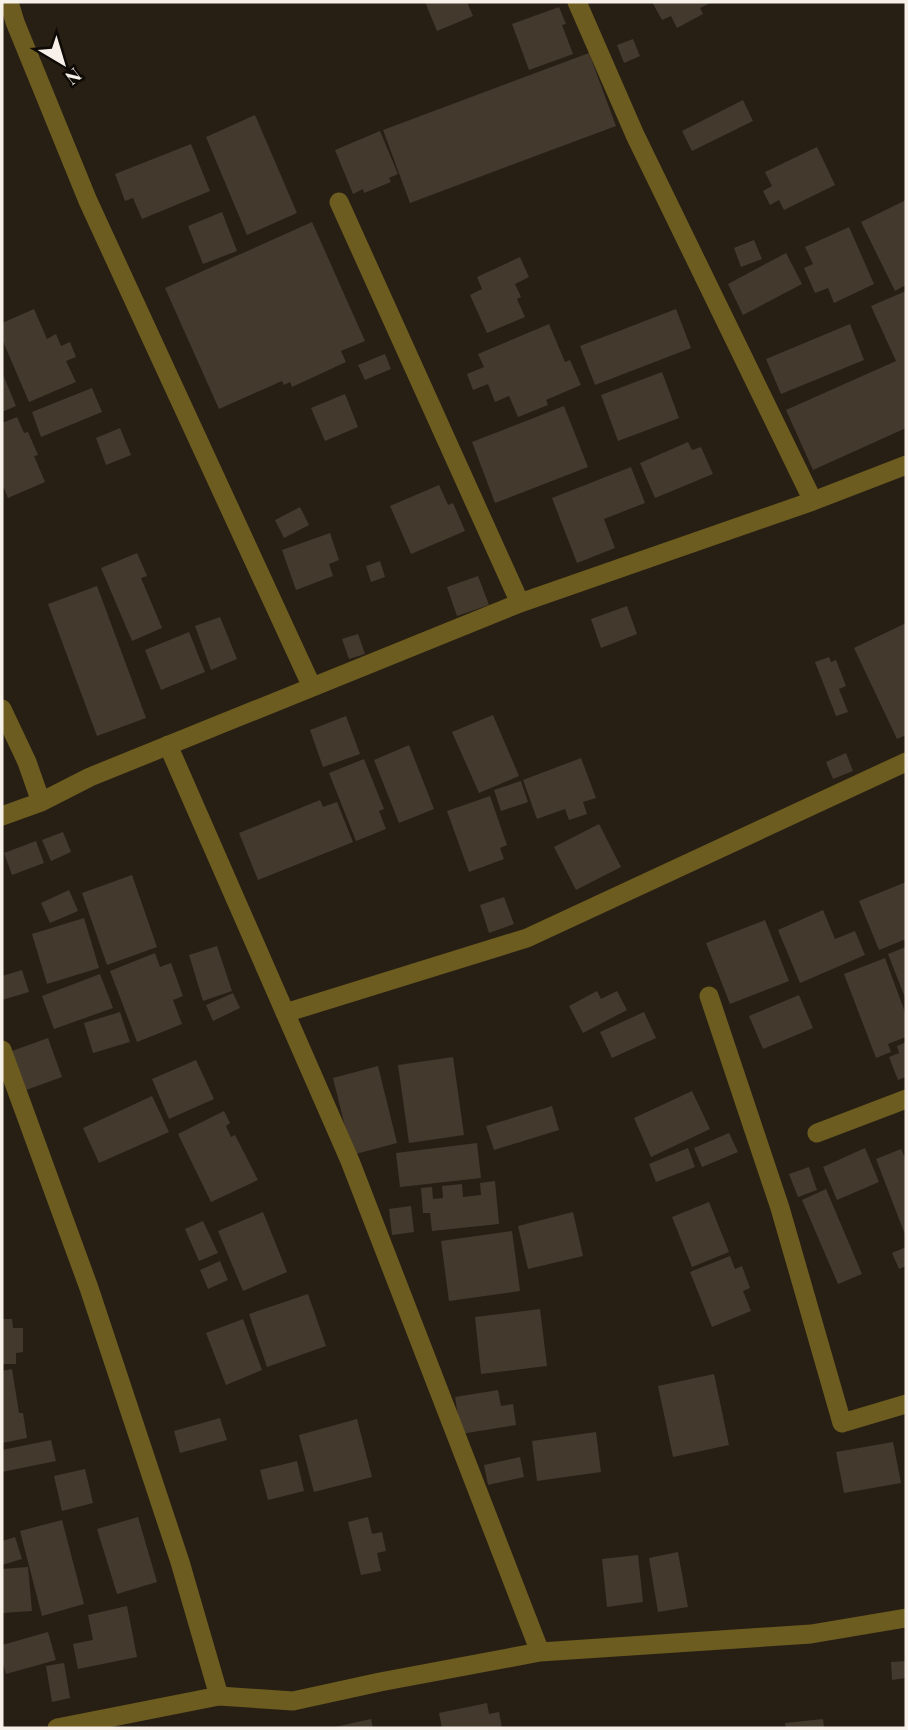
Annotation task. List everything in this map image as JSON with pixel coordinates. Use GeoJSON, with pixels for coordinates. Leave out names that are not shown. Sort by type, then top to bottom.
{"type":"FeatureCollection","features":[{"type":"Feature","properties":{"kind":"street"},"geometry":{"type":"LineString","coordinates":[[9,2],[88,201],[312,687]]}},
{"type":"Feature","properties":{"kind":"street"},"geometry":{"type":"LineString","coordinates":[[577,2],[635,135],[813,501]]}},
{"type":"Feature","properties":{"kind":"street"},"geometry":{"type":"LineString","coordinates":[[339,202],[520,603]]}},
{"type":"Feature","properties":{"kind":"street"},"geometry":{"type":"LineString","coordinates":[[2,816],[41,802],[90,777],[520,603],[813,501],[906,465]]}},
{"type":"Feature","properties":{"kind":"street"},"geometry":{"type":"LineString","coordinates":[[2,709],[27,762],[41,802]]}},
{"type":"Feature","properties":{"kind":"street"},"geometry":{"type":"LineString","coordinates":[[168,745],[349,1161],[540,1652]]}},
{"type":"Feature","properties":{"kind":"street"},"geometry":{"type":"LineString","coordinates":[[285,1013],[527,938],[906,762]]}},
{"type":"Feature","properties":{"kind":"street"},"geometry":{"type":"LineString","coordinates":[[709,996],[780,1208],[842,1423],[906,1404]]}},
{"type":"Feature","properties":{"kind":"street"},"geometry":{"type":"LineString","coordinates":[[2,1050],[93,1301],[180,1562],[219,1696]]}},
{"type":"Feature","properties":{"kind":"street"},"geometry":{"type":"LineString","coordinates":[[817,1133],[906,1099]]}},
{"type":"Feature","properties":{"kind":"street"},"geometry":{"type":"LineString","coordinates":[[58,1728],[219,1696],[293,1702],[380,1682],[540,1652],[811,1634],[906,1618]]}},
{"type":"Feature","properties":{"kind":"building"},"geometry":{"type":"Polygon","coordinates":[[[425,2],[467,2],[473,16],[437,31],[425,2]]]}},
{"type":"Feature","properties":{"kind":"building"},"geometry":{"type":"Polygon","coordinates":[[[652,2],[712,2],[700,8],[703,14],[677,28],[671,16],[662,20],[652,2]]]}},
{"type":"Feature","properties":{"kind":"building"},"geometry":{"type":"Polygon","coordinates":[[[559,7],[566,24],[562,25],[573,54],[529,70],[512,24],[559,7]]]}},
{"type":"Feature","properties":{"kind":"building"},"geometry":{"type":"Polygon","coordinates":[[[633,39],[640,56],[624,63],[617,45],[633,39]]]}},
{"type":"Feature","properties":{"kind":"building"},"geometry":{"type":"Polygon","coordinates":[[[589,53],[616,126],[410,203],[383,130],[589,53]]]}},
{"type":"Feature","properties":{"kind":"building"},"geometry":{"type":"Polygon","coordinates":[[[743,100],[753,121],[692,151],[682,131],[743,100]]]}},
{"type":"Feature","properties":{"kind":"building"},"geometry":{"type":"Polygon","coordinates":[[[255,115],[297,213],[247,235],[206,137],[255,115]]]}},
{"type":"Feature","properties":{"kind":"building"},"geometry":{"type":"Polygon","coordinates":[[[380,131],[398,174],[389,178],[391,182],[364,193],[363,189],[353,194],[335,150],[380,131]]]}},
{"type":"Feature","properties":{"kind":"building"},"geometry":{"type":"Polygon","coordinates":[[[191,144],[210,191],[142,219],[133,198],[125,201],[115,174],[191,144]]]}},
{"type":"Feature","properties":{"kind":"building"},"geometry":{"type":"Polygon","coordinates":[[[817,147],[835,185],[784,210],[779,200],[770,205],[763,191],[772,186],[765,172],[817,147]]]}},
{"type":"Feature","properties":{"kind":"building"},"geometry":{"type":"Polygon","coordinates":[[[906,200],[906,285],[895,291],[861,222],[906,200]]]}},
{"type":"Feature","properties":{"kind":"building"},"geometry":{"type":"Polygon","coordinates":[[[222,212],[237,251],[203,264],[188,226],[222,212]]]}},
{"type":"Feature","properties":{"kind":"building"},"geometry":{"type":"Polygon","coordinates":[[[312,222],[365,341],[341,351],[346,362],[292,387],[290,382],[284,385],[282,381],[219,409],[165,288],[312,222]]]}},
{"type":"Feature","properties":{"kind":"building"},"geometry":{"type":"Polygon","coordinates":[[[849,227],[874,284],[834,303],[828,288],[815,293],[804,268],[813,264],[805,247],[849,227]]]}},
{"type":"Feature","properties":{"kind":"building"},"geometry":{"type":"Polygon","coordinates":[[[754,240],[762,259],[741,267],[734,248],[754,240]]]}},
{"type":"Feature","properties":{"kind":"building"},"geometry":{"type":"Polygon","coordinates":[[[786,253],[802,284],[743,315],[728,284],[786,253]]]}},
{"type":"Feature","properties":{"kind":"building"},"geometry":{"type":"Polygon","coordinates":[[[520,257],[529,277],[515,284],[521,297],[517,299],[525,317],[487,333],[470,295],[482,289],[477,277],[520,257]]]}},
{"type":"Feature","properties":{"kind":"building"},"geometry":{"type":"Polygon","coordinates":[[[906,291],[906,428],[813,470],[786,410],[896,361],[871,306],[906,291]]]}},
{"type":"Feature","properties":{"kind":"building"},"geometry":{"type":"Polygon","coordinates":[[[34,309],[47,339],[56,334],[61,346],[70,342],[76,357],[66,361],[76,382],[29,402],[2,339],[2,323],[34,309]]]}},
{"type":"Feature","properties":{"kind":"building"},"geometry":{"type":"Polygon","coordinates":[[[676,309],[691,348],[595,385],[580,346],[676,309]]]}},
{"type":"Feature","properties":{"kind":"building"},"geometry":{"type":"Polygon","coordinates":[[[549,324],[565,362],[570,360],[581,385],[546,400],[548,405],[518,417],[509,396],[495,402],[488,384],[473,390],[467,374],[484,367],[478,354],[549,324]]]}},
{"type":"Feature","properties":{"kind":"building"},"geometry":{"type":"Polygon","coordinates":[[[850,324],[864,360],[781,394],[766,359],[850,324]]]}},
{"type":"Feature","properties":{"kind":"building"},"geometry":{"type":"Polygon","coordinates":[[[385,354],[391,369],[365,380],[358,365],[385,354]]]}},
{"type":"Feature","properties":{"kind":"building"},"geometry":{"type":"Polygon","coordinates":[[[2,372],[16,406],[2,412],[2,372]]]}},
{"type":"Feature","properties":{"kind":"building"},"geometry":{"type":"Polygon","coordinates":[[[662,372],[679,418],[618,441],[601,395],[662,372]]]}},
{"type":"Feature","properties":{"kind":"building"},"geometry":{"type":"Polygon","coordinates":[[[92,388],[102,412],[41,437],[32,412],[92,388]]]}},
{"type":"Feature","properties":{"kind":"building"},"geometry":{"type":"Polygon","coordinates":[[[345,394],[358,427],[325,441],[311,408],[345,394]]]}},
{"type":"Feature","properties":{"kind":"building"},"geometry":{"type":"Polygon","coordinates":[[[564,406],[588,467],[495,503],[472,442],[564,406]]]}},
{"type":"Feature","properties":{"kind":"building"},"geometry":{"type":"Polygon","coordinates":[[[17,417],[24,433],[28,432],[38,455],[34,456],[45,482],[8,498],[4,488],[2,489],[2,423],[17,417]]]}},
{"type":"Feature","properties":{"kind":"building"},"geometry":{"type":"Polygon","coordinates":[[[120,428],[131,455],[106,465],[96,438],[120,428]]]}},
{"type":"Feature","properties":{"kind":"building"},"geometry":{"type":"Polygon","coordinates":[[[688,442],[692,450],[701,447],[713,474],[655,498],[640,463],[688,442]]]}},
{"type":"Feature","properties":{"kind":"building"},"geometry":{"type":"Polygon","coordinates":[[[631,467],[645,503],[604,519],[615,548],[577,563],[552,498],[631,467]]]}},
{"type":"Feature","properties":{"kind":"building"},"geometry":{"type":"Polygon","coordinates":[[[439,485],[448,505],[453,503],[465,531],[411,554],[390,506],[439,485]]]}},
{"type":"Feature","properties":{"kind":"building"},"geometry":{"type":"Polygon","coordinates":[[[300,507],[309,525],[284,538],[275,520],[300,507]]]}},
{"type":"Feature","properties":{"kind":"building"},"geometry":{"type":"Polygon","coordinates":[[[330,533],[339,560],[329,564],[333,576],[296,590],[282,550],[330,533]]]}},
{"type":"Feature","properties":{"kind":"building"},"geometry":{"type":"Polygon","coordinates":[[[137,553],[147,576],[141,578],[162,628],[132,641],[101,568],[137,553]]]}},
{"type":"Feature","properties":{"kind":"building"},"geometry":{"type":"Polygon","coordinates":[[[380,561],[385,577],[371,582],[366,566],[380,561]]]}},
{"type":"Feature","properties":{"kind":"building"},"geometry":{"type":"Polygon","coordinates":[[[478,576],[489,605],[457,616],[447,587],[478,576]]]}},
{"type":"Feature","properties":{"kind":"building"},"geometry":{"type":"Polygon","coordinates":[[[97,586],[146,718],[97,736],[48,604],[97,586]]]}},
{"type":"Feature","properties":{"kind":"building"},"geometry":{"type":"Polygon","coordinates":[[[627,606],[637,634],[601,648],[591,619],[627,606]]]}},
{"type":"Feature","properties":{"kind":"building"},"geometry":{"type":"Polygon","coordinates":[[[220,617],[237,659],[211,670],[195,626],[220,617]]]}},
{"type":"Feature","properties":{"kind":"building"},"geometry":{"type":"Polygon","coordinates":[[[906,623],[906,735],[897,739],[854,648],[906,623]]]}},
{"type":"Feature","properties":{"kind":"building"},"geometry":{"type":"Polygon","coordinates":[[[189,632],[205,672],[161,690],[145,650],[189,632]]]}},
{"type":"Feature","properties":{"kind":"building"},"geometry":{"type":"Polygon","coordinates":[[[358,634],[365,654],[349,659],[342,639],[358,634]]]}},
{"type":"Feature","properties":{"kind":"building"},"geometry":{"type":"Polygon","coordinates":[[[829,657],[831,662],[836,660],[846,686],[839,689],[848,712],[836,716],[815,662],[829,657]]]}},
{"type":"Feature","properties":{"kind":"building"},"geometry":{"type":"Polygon","coordinates":[[[493,715],[519,776],[479,793],[452,732],[493,715]]]}},
{"type":"Feature","properties":{"kind":"building"},"geometry":{"type":"Polygon","coordinates":[[[346,716],[360,754],[323,767],[310,730],[346,716]]]}},
{"type":"Feature","properties":{"kind":"building"},"geometry":{"type":"Polygon","coordinates":[[[409,745],[434,809],[399,823],[374,760],[409,745]]]}},
{"type":"Feature","properties":{"kind":"building"},"geometry":{"type":"Polygon","coordinates":[[[846,753],[853,771],[833,779],[826,762],[846,753]]]}},
{"type":"Feature","properties":{"kind":"building"},"geometry":{"type":"Polygon","coordinates":[[[581,758],[596,798],[583,802],[587,814],[569,820],[565,809],[537,819],[523,780],[581,758]]]}},
{"type":"Feature","properties":{"kind":"building"},"geometry":{"type":"Polygon","coordinates":[[[364,759],[384,809],[379,811],[386,829],[356,841],[329,773],[364,759]]]}},
{"type":"Feature","properties":{"kind":"building"},"geometry":{"type":"Polygon","coordinates":[[[521,781],[528,802],[501,811],[494,790],[521,781]]]}},
{"type":"Feature","properties":{"kind":"building"},"geometry":{"type":"Polygon","coordinates":[[[490,796],[507,845],[500,848],[504,859],[469,872],[447,811],[490,796]]]}},
{"type":"Feature","properties":{"kind":"building"},"geometry":{"type":"Polygon","coordinates":[[[320,800],[323,807],[337,802],[353,842],[258,880],[239,833],[320,800]]]}},
{"type":"Feature","properties":{"kind":"building"},"geometry":{"type":"Polygon","coordinates":[[[599,824],[621,867],[576,890],[554,847],[599,824]]]}},
{"type":"Feature","properties":{"kind":"building"},"geometry":{"type":"Polygon","coordinates":[[[63,832],[71,852],[51,861],[42,840],[63,832]]]}},
{"type":"Feature","properties":{"kind":"building"},"geometry":{"type":"Polygon","coordinates":[[[36,841],[44,863],[12,875],[4,853],[36,841]]]}},
{"type":"Feature","properties":{"kind":"building"},"geometry":{"type":"Polygon","coordinates":[[[132,875],[157,947],[107,965],[82,893],[132,875]]]}},
{"type":"Feature","properties":{"kind":"building"},"geometry":{"type":"Polygon","coordinates":[[[906,882],[906,939],[879,950],[859,901],[906,882]]]}},
{"type":"Feature","properties":{"kind":"building"},"geometry":{"type":"Polygon","coordinates":[[[69,890],[78,911],[50,923],[41,903],[69,890]]]}},
{"type":"Feature","properties":{"kind":"building"},"geometry":{"type":"Polygon","coordinates":[[[504,897],[514,924],[489,933],[480,905],[504,897]]]}},
{"type":"Feature","properties":{"kind":"building"},"geometry":{"type":"Polygon","coordinates":[[[823,910],[835,939],[855,931],[865,955],[800,983],[778,930],[823,910]]]}},
{"type":"Feature","properties":{"kind":"building"},"geometry":{"type":"Polygon","coordinates":[[[84,918],[99,968],[47,984],[32,934],[84,918]]]}},
{"type":"Feature","properties":{"kind":"building"},"geometry":{"type":"Polygon","coordinates":[[[765,920],[789,981],[730,1004],[706,943],[765,920]]]}},
{"type":"Feature","properties":{"kind":"building"},"geometry":{"type":"Polygon","coordinates":[[[217,946],[232,991],[203,1001],[189,955],[217,946]]]}},
{"type":"Feature","properties":{"kind":"building"},"geometry":{"type":"Polygon","coordinates":[[[906,947],[906,1000],[888,954],[906,947]]]}},
{"type":"Feature","properties":{"kind":"building"},"geometry":{"type":"Polygon","coordinates":[[[155,953],[160,967],[171,963],[183,996],[173,1000],[182,1024],[137,1042],[110,971],[155,953]]]}},
{"type":"Feature","properties":{"kind":"building"},"geometry":{"type":"Polygon","coordinates":[[[885,958],[906,1015],[906,1037],[888,1044],[891,1052],[876,1058],[844,974],[885,958]]]}},
{"type":"Feature","properties":{"kind":"building"},"geometry":{"type":"Polygon","coordinates":[[[22,970],[29,992],[2,1000],[2,976],[22,970]]]}},
{"type":"Feature","properties":{"kind":"building"},"geometry":{"type":"Polygon","coordinates":[[[100,974],[113,1008],[54,1029],[42,996],[100,974]]]}},
{"type":"Feature","properties":{"kind":"building"},"geometry":{"type":"Polygon","coordinates":[[[597,991],[601,999],[617,991],[627,1010],[583,1033],[569,1006],[597,991]]]}},
{"type":"Feature","properties":{"kind":"building"},"geometry":{"type":"Polygon","coordinates":[[[233,993],[240,1008],[213,1021],[206,1005],[233,993]]]}},
{"type":"Feature","properties":{"kind":"building"},"geometry":{"type":"Polygon","coordinates":[[[799,995],[813,1028],[763,1049],[749,1016],[799,995]]]}},
{"type":"Feature","properties":{"kind":"building"},"geometry":{"type":"Polygon","coordinates":[[[120,1012],[130,1042],[93,1053],[84,1023],[120,1012]]]}},
{"type":"Feature","properties":{"kind":"building"},"geometry":{"type":"Polygon","coordinates":[[[644,1012],[656,1038],[612,1058],[600,1032],[644,1012]]]}},
{"type":"Feature","properties":{"kind":"building"},"geometry":{"type":"Polygon","coordinates":[[[48,1038],[62,1077],[26,1090],[12,1051],[48,1038]]]}},
{"type":"Feature","properties":{"kind":"building"},"geometry":{"type":"Polygon","coordinates":[[[906,1042],[906,1077],[898,1080],[889,1057],[899,1053],[897,1046],[906,1042]]]}},
{"type":"Feature","properties":{"kind":"building"},"geometry":{"type":"Polygon","coordinates":[[[453,1057],[464,1135],[409,1143],[398,1065],[453,1057]]]}},
{"type":"Feature","properties":{"kind":"building"},"geometry":{"type":"Polygon","coordinates":[[[196,1060],[214,1099],[169,1119],[152,1079],[196,1060]]]}},
{"type":"Feature","properties":{"kind":"building"},"geometry":{"type":"Polygon","coordinates":[[[378,1066],[397,1143],[352,1155],[333,1078],[378,1066]]]}},
{"type":"Feature","properties":{"kind":"building"},"geometry":{"type":"Polygon","coordinates":[[[692,1091],[710,1129],[651,1157],[634,1118],[692,1091]]]}},
{"type":"Feature","properties":{"kind":"building"},"geometry":{"type":"Polygon","coordinates":[[[152,1096],[169,1132],[99,1163],[83,1128],[152,1096]]]}},
{"type":"Feature","properties":{"kind":"building"},"geometry":{"type":"Polygon","coordinates":[[[552,1106],[559,1130],[494,1150],[486,1126],[552,1106]]]}},
{"type":"Feature","properties":{"kind":"building"},"geometry":{"type":"Polygon","coordinates":[[[224,1111],[230,1123],[226,1126],[231,1137],[235,1135],[258,1180],[211,1202],[178,1134],[224,1111]]]}},
{"type":"Feature","properties":{"kind":"building"},"geometry":{"type":"Polygon","coordinates":[[[729,1133],[738,1152],[702,1167],[694,1148],[729,1133]]]}},
{"type":"Feature","properties":{"kind":"building"},"geometry":{"type":"Polygon","coordinates":[[[477,1143],[481,1178],[400,1187],[396,1153],[477,1143]]]}},
{"type":"Feature","properties":{"kind":"building"},"geometry":{"type":"Polygon","coordinates":[[[688,1148],[695,1167],[656,1182],[649,1164],[688,1148]]]}},
{"type":"Feature","properties":{"kind":"building"},"geometry":{"type":"Polygon","coordinates":[[[865,1148],[879,1182],[837,1200],[823,1167],[865,1148]]]}},
{"type":"Feature","properties":{"kind":"building"},"geometry":{"type":"Polygon","coordinates":[[[901,1149],[906,1160],[906,1237],[876,1159],[901,1149]]]}},
{"type":"Feature","properties":{"kind":"building"},"geometry":{"type":"Polygon","coordinates":[[[809,1167],[817,1190],[798,1197],[789,1174],[809,1167]]]}},
{"type":"Feature","properties":{"kind":"building"},"geometry":{"type":"Polygon","coordinates":[[[495,1181],[499,1224],[432,1231],[430,1213],[423,1213],[421,1188],[432,1187],[433,1199],[443,1198],[442,1186],[462,1184],[463,1197],[481,1195],[480,1183],[495,1181]]]}},
{"type":"Feature","properties":{"kind":"building"},"geometry":{"type":"Polygon","coordinates":[[[826,1189],[862,1274],[838,1284],[802,1200],[826,1189]]]}},
{"type":"Feature","properties":{"kind":"building"},"geometry":{"type":"Polygon","coordinates":[[[709,1202],[729,1252],[692,1267],[672,1217],[709,1202]]]}},
{"type":"Feature","properties":{"kind":"building"},"geometry":{"type":"Polygon","coordinates":[[[411,1206],[414,1232],[392,1235],[389,1209],[411,1206]]]}},
{"type":"Feature","properties":{"kind":"building"},"geometry":{"type":"Polygon","coordinates":[[[263,1212],[287,1272],[243,1291],[218,1231],[263,1212]]]}},
{"type":"Feature","properties":{"kind":"building"},"geometry":{"type":"Polygon","coordinates":[[[573,1212],[583,1256],[528,1269],[518,1226],[573,1212]]]}},
{"type":"Feature","properties":{"kind":"building"},"geometry":{"type":"Polygon","coordinates":[[[203,1221],[218,1253],[199,1261],[185,1229],[203,1221]]]}},
{"type":"Feature","properties":{"kind":"building"},"geometry":{"type":"Polygon","coordinates":[[[512,1231],[520,1291],[449,1301],[441,1241],[512,1231]]]}},
{"type":"Feature","properties":{"kind":"building"},"geometry":{"type":"Polygon","coordinates":[[[906,1247],[906,1266],[899,1269],[892,1253],[906,1247]]]}},
{"type":"Feature","properties":{"kind":"building"},"geometry":{"type":"Polygon","coordinates":[[[730,1256],[735,1269],[742,1266],[750,1288],[743,1291],[751,1311],[712,1327],[690,1272],[730,1256]]]}},
{"type":"Feature","properties":{"kind":"building"},"geometry":{"type":"Polygon","coordinates":[[[220,1261],[228,1280],[208,1289],[200,1270],[220,1261]]]}},
{"type":"Feature","properties":{"kind":"building"},"geometry":{"type":"Polygon","coordinates":[[[308,1294],[326,1346],[267,1367],[249,1314],[308,1294]]]}},
{"type":"Feature","properties":{"kind":"building"},"geometry":{"type":"Polygon","coordinates":[[[540,1309],[547,1366],[481,1374],[475,1317],[540,1309]]]}},
{"type":"Feature","properties":{"kind":"building"},"geometry":{"type":"Polygon","coordinates":[[[2,1319],[12,1319],[13,1328],[23,1328],[23,1352],[16,1353],[16,1364],[2,1364],[2,1319]]]}},
{"type":"Feature","properties":{"kind":"building"},"geometry":{"type":"Polygon","coordinates":[[[243,1319],[262,1370],[226,1385],[206,1333],[243,1319]]]}},
{"type":"Feature","properties":{"kind":"building"},"geometry":{"type":"Polygon","coordinates":[[[12,1369],[19,1413],[23,1413],[27,1438],[2,1443],[2,1371],[12,1369]]]}},
{"type":"Feature","properties":{"kind":"building"},"geometry":{"type":"Polygon","coordinates":[[[714,1374],[729,1445],[673,1457],[658,1386],[714,1374]]]}},
{"type":"Feature","properties":{"kind":"building"},"geometry":{"type":"Polygon","coordinates":[[[498,1390],[501,1406],[513,1404],[516,1425],[461,1434],[455,1397],[498,1390]]]}},
{"type":"Feature","properties":{"kind":"building"},"geometry":{"type":"Polygon","coordinates":[[[220,1418],[227,1440],[180,1453],[174,1431],[220,1418]]]}},
{"type":"Feature","properties":{"kind":"building"},"geometry":{"type":"Polygon","coordinates":[[[357,1419],[372,1477],[314,1492],[299,1435],[357,1419]]]}},
{"type":"Feature","properties":{"kind":"building"},"geometry":{"type":"Polygon","coordinates":[[[596,1432],[601,1472],[537,1481],[532,1441],[596,1432]]]}},
{"type":"Feature","properties":{"kind":"building"},"geometry":{"type":"Polygon","coordinates":[[[51,1440],[56,1461],[2,1472],[2,1450],[51,1440]]]}},
{"type":"Feature","properties":{"kind":"building"},"geometry":{"type":"Polygon","coordinates":[[[893,1442],[901,1483],[844,1493],[836,1452],[893,1442]]]}},
{"type":"Feature","properties":{"kind":"building"},"geometry":{"type":"Polygon","coordinates":[[[520,1457],[524,1477],[488,1485],[484,1465],[520,1457]]]}},
{"type":"Feature","properties":{"kind":"building"},"geometry":{"type":"Polygon","coordinates":[[[297,1461],[304,1491],[268,1500],[260,1470],[297,1461]]]}},
{"type":"Feature","properties":{"kind":"building"},"geometry":{"type":"Polygon","coordinates":[[[85,1469],[93,1503],[62,1511],[54,1476],[85,1469]]]}},
{"type":"Feature","properties":{"kind":"building"},"geometry":{"type":"Polygon","coordinates":[[[138,1517],[157,1582],[117,1594],[97,1529],[138,1517]]]}},
{"type":"Feature","properties":{"kind":"building"},"geometry":{"type":"Polygon","coordinates":[[[368,1517],[372,1534],[382,1532],[386,1551],[377,1553],[381,1571],[361,1575],[348,1522],[368,1517]]]}},
{"type":"Feature","properties":{"kind":"building"},"geometry":{"type":"Polygon","coordinates":[[[62,1520],[84,1604],[42,1616],[20,1531],[62,1520]]]}},
{"type":"Feature","properties":{"kind":"building"},"geometry":{"type":"Polygon","coordinates":[[[15,1537],[22,1559],[2,1565],[2,1541],[15,1537]]]}},
{"type":"Feature","properties":{"kind":"building"},"geometry":{"type":"Polygon","coordinates":[[[678,1552],[688,1607],[658,1612],[649,1558],[678,1552]]]}},
{"type":"Feature","properties":{"kind":"building"},"geometry":{"type":"Polygon","coordinates":[[[638,1555],[643,1602],[607,1607],[602,1559],[638,1555]]]}},
{"type":"Feature","properties":{"kind":"building"},"geometry":{"type":"Polygon","coordinates":[[[28,1567],[32,1611],[2,1613],[2,1569],[28,1567]]]}},
{"type":"Feature","properties":{"kind":"building"},"geometry":{"type":"Polygon","coordinates":[[[127,1606],[137,1657],[78,1669],[73,1644],[93,1640],[88,1615],[127,1606]]]}},
{"type":"Feature","properties":{"kind":"building"},"geometry":{"type":"Polygon","coordinates":[[[48,1632],[56,1660],[6,1674],[2,1645],[48,1632]]]}},
{"type":"Feature","properties":{"kind":"building"},"geometry":{"type":"Polygon","coordinates":[[[906,1661],[906,1678],[892,1680],[891,1662],[906,1661]]]}},
{"type":"Feature","properties":{"kind":"building"},"geometry":{"type":"Polygon","coordinates":[[[64,1663],[70,1698],[52,1702],[46,1666],[64,1663]]]}},
{"type":"Feature","properties":{"kind":"building"},"geometry":{"type":"Polygon","coordinates":[[[487,1703],[489,1714],[499,1712],[502,1728],[442,1728],[439,1713],[487,1703]]]}},
{"type":"Feature","properties":{"kind":"building"},"geometry":{"type":"Polygon","coordinates":[[[371,1719],[373,1728],[335,1728],[335,1727],[371,1719]]]}},
{"type":"Feature","properties":{"kind":"building"},"geometry":{"type":"Polygon","coordinates":[[[823,1719],[824,1728],[786,1728],[785,1723],[823,1719]]]}}]}
